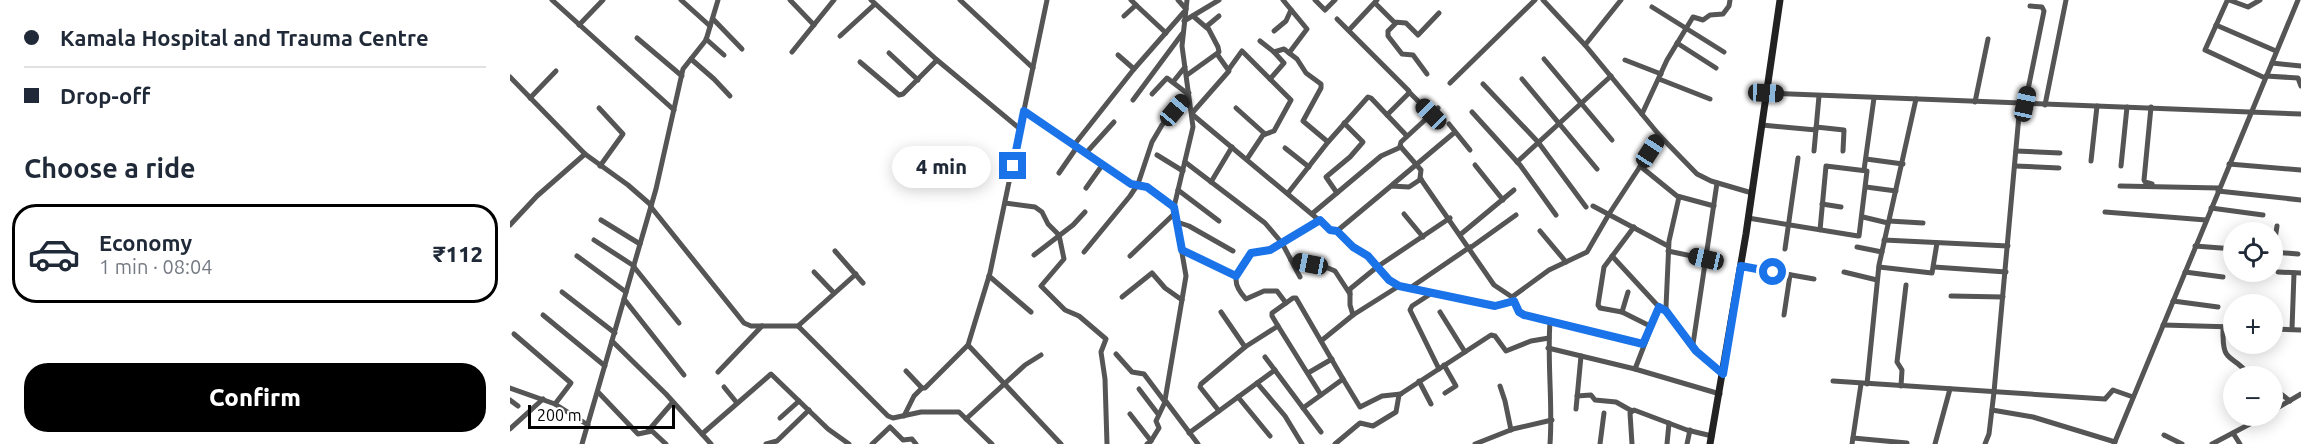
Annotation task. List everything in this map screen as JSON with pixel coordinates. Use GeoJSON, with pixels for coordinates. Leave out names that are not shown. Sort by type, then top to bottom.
{"type":"FeatureCollection","features":[{"type":"Feature","properties":{"kind":"main road"},"geometry":{"type":"LineString","coordinates":[[1711,440],[1741,266],[1780,0]]}},
{"type":"Feature","properties":{"kind":"street"},"geometry":{"type":"LineString","coordinates":[[552,0],[674,110]]}},
{"type":"Feature","properties":{"kind":"street"},"geometry":{"type":"LineString","coordinates":[[681,0],[710,26]]}},
{"type":"Feature","properties":{"kind":"street"},"geometry":{"type":"LineString","coordinates":[[582,444],[651,206],[683,69],[706,39],[718,0]]}},
{"type":"Feature","properties":{"kind":"street"},"geometry":{"type":"LineString","coordinates":[[790,0],[814,25]]}},
{"type":"Feature","properties":{"kind":"street"},"geometry":{"type":"LineString","coordinates":[[960,0],[1033,68]]}},
{"type":"Feature","properties":{"kind":"street"},"geometry":{"type":"LineString","coordinates":[[904,416],[914,396],[968,345],[989,276],[1047,0]]}},
{"type":"Feature","properties":{"kind":"street"},"geometry":{"type":"LineString","coordinates":[[1178,0],[1186,10]]}},
{"type":"Feature","properties":{"kind":"street"},"geometry":{"type":"LineString","coordinates":[[1130,414],[1149,443],[1160,428],[1156,421],[1165,402],[1182,300],[1186,269],[1175,210],[1192,135],[1193,113],[1182,33],[1187,0]]}},
{"type":"Feature","properties":{"kind":"street"},"geometry":{"type":"LineString","coordinates":[[1184,21],[1219,0]]}},
{"type":"Feature","properties":{"kind":"street"},"geometry":{"type":"LineString","coordinates":[[1283,0],[1307,30],[1289,53]]}},
{"type":"Feature","properties":{"kind":"street"},"geometry":{"type":"LineString","coordinates":[[1315,0],[1325,10],[1335,0]]}},
{"type":"Feature","properties":{"kind":"street"},"geometry":{"type":"LineString","coordinates":[[1450,83],[1535,0]]}},
{"type":"Feature","properties":{"kind":"street"},"geometry":{"type":"LineString","coordinates":[[1543,0],[1585,45],[1660,136],[1697,174],[1717,183],[1752,193]]}},
{"type":"Feature","properties":{"kind":"street"},"geometry":{"type":"LineString","coordinates":[[1585,45],[1621,0]]}},
{"type":"Feature","properties":{"kind":"street"},"geometry":{"type":"LineString","coordinates":[[1642,114],[1693,16],[1703,20],[1710,15],[1723,14],[1730,0]]}},
{"type":"Feature","properties":{"kind":"street"},"geometry":{"type":"LineString","coordinates":[[2045,105],[2066,0]]}},
{"type":"Feature","properties":{"kind":"street"},"geometry":{"type":"LineString","coordinates":[[2260,0],[2248,8],[2228,0],[2205,51],[2266,77],[2298,78],[2301,86]]}},
{"type":"Feature","properties":{"kind":"street"},"geometry":{"type":"LineString","coordinates":[[1992,410],[2033,417],[2114,443],[2298,0]]}},
{"type":"Feature","properties":{"kind":"street"},"geometry":{"type":"LineString","coordinates":[[579,25],[600,1]]}},
{"type":"Feature","properties":{"kind":"street"},"geometry":{"type":"LineString","coordinates":[[1349,30],[1376,1],[1396,23]]}},
{"type":"Feature","properties":{"kind":"street"},"geometry":{"type":"LineString","coordinates":[[792,52],[830,2]]}},
{"type":"Feature","properties":{"kind":"street"},"geometry":{"type":"LineString","coordinates":[[840,36],[873,2],[937,60],[1020,129]]}},
{"type":"Feature","properties":{"kind":"street"},"geometry":{"type":"LineString","coordinates":[[1124,16],[1134,2],[1166,33]]}},
{"type":"Feature","properties":{"kind":"street"},"geometry":{"type":"LineString","coordinates":[[1985,444],[1989,434],[1994,392],[2022,104],[2044,9],[2030,6]]}},
{"type":"Feature","properties":{"kind":"street"},"geometry":{"type":"LineString","coordinates":[[1652,7],[1724,52]]}},
{"type":"Feature","properties":{"kind":"street"},"geometry":{"type":"LineString","coordinates":[[1059,173],[1076,146],[1134,69],[1186,10]]}},
{"type":"Feature","properties":{"kind":"street"},"geometry":{"type":"LineString","coordinates":[[1274,31],[1286,21],[1291,10]]}},
{"type":"Feature","properties":{"kind":"street"},"geometry":{"type":"LineString","coordinates":[[1427,74],[1413,56],[1402,54],[1388,36],[1388,31],[1396,23],[1406,22],[1419,35],[1439,13]]}},
{"type":"Feature","properties":{"kind":"street"},"geometry":{"type":"LineString","coordinates":[[1193,16],[1207,28],[1218,47],[1217,54],[1229,69]]}},
{"type":"Feature","properties":{"kind":"street"},"geometry":{"type":"LineString","coordinates":[[1207,28],[1209,23],[1219,16]]}},
{"type":"Feature","properties":{"kind":"street"},"geometry":{"type":"LineString","coordinates":[[712,19],[742,49]]}},
{"type":"Feature","properties":{"kind":"street"},"geometry":{"type":"LineString","coordinates":[[1337,19],[1431,114]]}},
{"type":"Feature","properties":{"kind":"street"},"geometry":{"type":"LineString","coordinates":[[2216,25],[2277,51]]}},
{"type":"Feature","properties":{"kind":"street"},"geometry":{"type":"LineString","coordinates":[[1132,100],[1182,33]]}},
{"type":"Feature","properties":{"kind":"street"},"geometry":{"type":"LineString","coordinates":[[637,38],[682,76]]}},
{"type":"Feature","properties":{"kind":"street"},"geometry":{"type":"LineString","coordinates":[[706,39],[724,55]]}},
{"type":"Feature","properties":{"kind":"street"},"geometry":{"type":"LineString","coordinates":[[1975,102],[1988,39]]}},
{"type":"Feature","properties":{"kind":"street"},"geometry":{"type":"LineString","coordinates":[[1260,41],[1275,52],[1284,63],[1270,79]]}},
{"type":"Feature","properties":{"kind":"street"},"geometry":{"type":"LineString","coordinates":[[1677,43],[1716,68]]}},
{"type":"Feature","properties":{"kind":"street"},"geometry":{"type":"LineString","coordinates":[[1275,52],[1281,49],[1289,53],[1297,59],[1306,73],[1321,84],[1303,121],[1328,142]]}},
{"type":"Feature","properties":{"kind":"street"},"geometry":{"type":"LineString","coordinates":[[1193,113],[1242,51],[1291,101],[1274,131],[1265,134],[1247,159]]}},
{"type":"Feature","properties":{"kind":"street"},"geometry":{"type":"LineString","coordinates":[[889,53],[918,80]]}},
{"type":"Feature","properties":{"kind":"street"},"geometry":{"type":"LineString","coordinates":[[1148,53],[1161,62]]}},
{"type":"Feature","properties":{"kind":"street"},"geometry":{"type":"LineString","coordinates":[[1187,75],[1217,54]]}},
{"type":"Feature","properties":{"kind":"street"},"geometry":{"type":"LineString","coordinates":[[1118,55],[1134,69]]}},
{"type":"Feature","properties":{"kind":"street"},"geometry":{"type":"LineString","coordinates":[[691,59],[730,96]]}},
{"type":"Feature","properties":{"kind":"street"},"geometry":{"type":"LineString","coordinates":[[1544,59],[1612,140]]}},
{"type":"Feature","properties":{"kind":"street"},"geometry":{"type":"LineString","coordinates":[[860,62],[899,95],[903,94],[937,60]]}},
{"type":"Feature","properties":{"kind":"street"},"geometry":{"type":"LineString","coordinates":[[1626,60],[1710,99]]}},
{"type":"Feature","properties":{"kind":"street"},"geometry":{"type":"LineString","coordinates":[[2272,63],[2301,66]]}},
{"type":"Feature","properties":{"kind":"street"},"geometry":{"type":"LineString","coordinates":[[1173,82],[1185,67]]}},
{"type":"Feature","properties":{"kind":"street"},"geometry":{"type":"LineString","coordinates":[[530,98],[556,71]]}},
{"type":"Feature","properties":{"kind":"street"},"geometry":{"type":"LineString","coordinates":[[1517,162],[1611,76]]}},
{"type":"Feature","properties":{"kind":"street"},"geometry":{"type":"LineString","coordinates":[[510,77],[585,154],[651,206],[741,321],[747,325],[798,326],[856,274]]}},
{"type":"Feature","properties":{"kind":"street"},"geometry":{"type":"LineString","coordinates":[[1152,94],[1165,78],[1189,93]]}},
{"type":"Feature","properties":{"kind":"street"},"geometry":{"type":"LineString","coordinates":[[1522,79],[1597,169]]}},
{"type":"Feature","properties":{"kind":"street"},"geometry":{"type":"LineString","coordinates":[[1483,84],[1538,142],[1586,207]]}},
{"type":"Feature","properties":{"kind":"street"},"geometry":{"type":"LineString","coordinates":[[1387,115],[1409,92]]}},
{"type":"Feature","properties":{"kind":"street"},"geometry":{"type":"LineString","coordinates":[[1084,252],[1138,184],[1152,142],[1162,125],[1189,93]]}},
{"type":"Feature","properties":{"kind":"street"},"geometry":{"type":"LineString","coordinates":[[1766,93],[2301,114]]}},
{"type":"Feature","properties":{"kind":"street"},"geometry":{"type":"LineString","coordinates":[[1814,151],[1819,96]]}},
{"type":"Feature","properties":{"kind":"street"},"geometry":{"type":"LineString","coordinates":[[1288,193],[1328,142],[1368,97],[1407,136]]}},
{"type":"Feature","properties":{"kind":"street"},"geometry":{"type":"LineString","coordinates":[[1864,170],[1874,98]]}},
{"type":"Feature","properties":{"kind":"street"},"geometry":{"type":"LineString","coordinates":[[1907,443],[1853,441],[1864,384],[1879,267],[1916,99]]}},
{"type":"Feature","properties":{"kind":"street"},"geometry":{"type":"LineString","coordinates":[[2091,161],[2097,106]]}},
{"type":"Feature","properties":{"kind":"street"},"geometry":{"type":"LineString","coordinates":[[2121,166],[2127,107]]}},
{"type":"Feature","properties":{"kind":"street"},"geometry":{"type":"LineString","coordinates":[[2151,107],[2144,180],[2153,186]]}},
{"type":"Feature","properties":{"kind":"street"},"geometry":{"type":"LineString","coordinates":[[599,108],[623,134],[600,166]]}},
{"type":"Feature","properties":{"kind":"street"},"geometry":{"type":"LineString","coordinates":[[1236,108],[1265,134]]}},
{"type":"Feature","properties":{"kind":"street"},"geometry":{"type":"LineString","coordinates":[[1401,147],[1400,144],[1407,136],[1438,108]]}},
{"type":"Feature","properties":{"kind":"street"},"geometry":{"type":"LineString","coordinates":[[1024,111],[1131,184],[1147,187],[1175,210]]}},
{"type":"Feature","properties":{"kind":"street"},"geometry":{"type":"LineString","coordinates":[[1472,112],[1517,162],[1556,215]]}},
{"type":"Feature","properties":{"kind":"street"},"geometry":{"type":"LineString","coordinates":[[1193,113],[1313,213],[1330,230],[1337,231],[1353,247],[1368,256],[1389,280],[1399,286],[1495,306],[1513,299],[1549,270],[1589,250],[1609,214],[1660,136]]}},
{"type":"Feature","properties":{"kind":"street"},"geometry":{"type":"LineString","coordinates":[[1086,153],[1114,122]]}},
{"type":"Feature","properties":{"kind":"street"},"geometry":{"type":"LineString","coordinates":[[1337,193],[1326,177],[1350,157],[1363,142],[1344,123]]}},
{"type":"Feature","properties":{"kind":"street"},"geometry":{"type":"LineString","coordinates":[[1449,124],[1470,150]]}},
{"type":"Feature","properties":{"kind":"street"},"geometry":{"type":"LineString","coordinates":[[1762,125],[1844,130],[1843,151]]}},
{"type":"Feature","properties":{"kind":"street"},"geometry":{"type":"LineString","coordinates":[[1337,231],[1455,132]]}},
{"type":"Feature","properties":{"kind":"street"},"geometry":{"type":"LineString","coordinates":[[1211,182],[1232,147]]}},
{"type":"Feature","properties":{"kind":"street"},"geometry":{"type":"LineString","coordinates":[[1313,213],[1384,154],[1401,147]]}},
{"type":"Feature","properties":{"kind":"street"},"geometry":{"type":"LineString","coordinates":[[1401,147],[1421,170],[1421,179],[1494,285],[1513,299],[1521,314],[1643,344]]}},
{"type":"Feature","properties":{"kind":"street"},"geometry":{"type":"LineString","coordinates":[[1285,148],[1309,166]]}},
{"type":"Feature","properties":{"kind":"street"},"geometry":{"type":"LineString","coordinates":[[2016,151],[2060,153]]}},
{"type":"Feature","properties":{"kind":"street"},"geometry":{"type":"LineString","coordinates":[[510,225],[537,196],[585,154]]}},
{"type":"Feature","properties":{"kind":"street"},"geometry":{"type":"LineString","coordinates":[[1157,155],[1183,171]]}},
{"type":"Feature","properties":{"kind":"street"},"geometry":{"type":"LineString","coordinates":[[1785,249],[1798,159]]}},
{"type":"Feature","properties":{"kind":"street"},"geometry":{"type":"LineString","coordinates":[[1866,159],[1903,164]]}},
{"type":"Feature","properties":{"kind":"street"},"geometry":{"type":"LineString","coordinates":[[1185,162],[1260,218],[1282,243],[1300,277]]}},
{"type":"Feature","properties":{"kind":"street"},"geometry":{"type":"LineString","coordinates":[[1086,188],[1103,164]]}},
{"type":"Feature","properties":{"kind":"street"},"geometry":{"type":"LineString","coordinates":[[2229,164],[2301,170]]}},
{"type":"Feature","properties":{"kind":"street"},"geometry":{"type":"LineString","coordinates":[[1476,165],[1503,200]]}},
{"type":"Feature","properties":{"kind":"street"},"geometry":{"type":"LineString","coordinates":[[1641,166],[1679,197],[1714,206]]}},
{"type":"Feature","properties":{"kind":"street"},"geometry":{"type":"LineString","coordinates":[[1748,218],[1820,230],[1860,236],[1868,172],[1826,166],[1820,230]]}},
{"type":"Feature","properties":{"kind":"street"},"geometry":{"type":"LineString","coordinates":[[2015,166],[2059,168]]}},
{"type":"Feature","properties":{"kind":"street"},"geometry":{"type":"LineString","coordinates":[[1391,186],[1409,187],[1421,179]]}},
{"type":"Feature","properties":{"kind":"street"},"geometry":{"type":"LineString","coordinates":[[1694,348],[1717,183]]}},
{"type":"Feature","properties":{"kind":"street"},"geometry":{"type":"LineString","coordinates":[[2120,186],[2219,190],[2301,201]]}},
{"type":"Feature","properties":{"kind":"street"},"geometry":{"type":"LineString","coordinates":[[1866,187],[1896,191]]}},
{"type":"Feature","properties":{"kind":"street"},"geometry":{"type":"LineString","coordinates":[[1178,190],[1219,221]]}},
{"type":"Feature","properties":{"kind":"street"},"geometry":{"type":"LineString","coordinates":[[1461,234],[1514,190]]}},
{"type":"Feature","properties":{"kind":"street"},"geometry":{"type":"LineString","coordinates":[[1666,311],[1668,248],[1679,197]]}},
{"type":"Feature","properties":{"kind":"street"},"geometry":{"type":"LineString","coordinates":[[1005,203],[1037,208],[1059,235],[1064,259],[1041,286],[1065,310],[1079,316],[1106,339],[1101,352],[1105,379],[1107,444]]}},
{"type":"Feature","properties":{"kind":"street"},"geometry":{"type":"LineString","coordinates":[[1822,204],[1841,207]]}},
{"type":"Feature","properties":{"kind":"street"},"geometry":{"type":"LineString","coordinates":[[1593,206],[1668,248],[1706,259]]}},
{"type":"Feature","properties":{"kind":"street"},"geometry":{"type":"LineString","coordinates":[[2211,208],[2263,215]]}},
{"type":"Feature","properties":{"kind":"street"},"geometry":{"type":"LineString","coordinates":[[1130,256],[1175,210]]}},
{"type":"Feature","properties":{"kind":"street"},"geometry":{"type":"LineString","coordinates":[[1034,255],[1085,212]]}},
{"type":"Feature","properties":{"kind":"street"},"geometry":{"type":"LineString","coordinates":[[2105,212],[2206,220]]}},
{"type":"Feature","properties":{"kind":"street"},"geometry":{"type":"LineString","coordinates":[[1404,214],[1423,237]]}},
{"type":"Feature","properties":{"kind":"street"},"geometry":{"type":"LineString","coordinates":[[1410,288],[1516,215]]}},
{"type":"Feature","properties":{"kind":"street"},"geometry":{"type":"LineString","coordinates":[[1863,217],[1889,222],[1923,223]]}},
{"type":"Feature","properties":{"kind":"street"},"geometry":{"type":"LineString","coordinates":[[1353,315],[1350,305],[1350,289],[1377,267],[1450,218]]}},
{"type":"Feature","properties":{"kind":"street"},"geometry":{"type":"LineString","coordinates":[[601,220],[640,244]]}},
{"type":"Feature","properties":{"kind":"street"},"geometry":{"type":"LineString","coordinates":[[1286,303],[1277,291],[1264,291],[1245,298],[1235,285],[1236,276],[1251,253],[1267,251],[1320,220]]}},
{"type":"Feature","properties":{"kind":"street"},"geometry":{"type":"LineString","coordinates":[[1177,222],[1189,226],[1233,251]]}},
{"type":"Feature","properties":{"kind":"street"},"geometry":{"type":"LineString","coordinates":[[1634,227],[1604,267],[1598,304],[1600,308],[1622,312],[1650,326]]}},
{"type":"Feature","properties":{"kind":"street"},"geometry":{"type":"LineString","coordinates":[[1540,231],[1566,262]]}},
{"type":"Feature","properties":{"kind":"street"},"geometry":{"type":"LineString","coordinates":[[594,240],[634,266],[679,323]]}},
{"type":"Feature","properties":{"kind":"street"},"geometry":{"type":"LineString","coordinates":[[1884,240],[2008,246]]}},
{"type":"Feature","properties":{"kind":"street"},"geometry":{"type":"LineString","coordinates":[[1879,267],[1930,274],[1934,267],[1938,243]]}},
{"type":"Feature","properties":{"kind":"street"},"geometry":{"type":"LineString","coordinates":[[2195,246],[2223,248]]}},
{"type":"Feature","properties":{"kind":"street"},"geometry":{"type":"LineString","coordinates":[[1857,247],[1882,252]]}},
{"type":"Feature","properties":{"kind":"street"},"geometry":{"type":"LineString","coordinates":[[1182,250],[1236,276]]}},
{"type":"Feature","properties":{"kind":"street"},"geometry":{"type":"LineString","coordinates":[[835,251],[863,283]]}},
{"type":"Feature","properties":{"kind":"street"},"geometry":{"type":"LineString","coordinates":[[2283,253],[2298,254]]}},
{"type":"Feature","properties":{"kind":"street"},"geometry":{"type":"LineString","coordinates":[[577,256],[626,292]]}},
{"type":"Feature","properties":{"kind":"street"},"geometry":{"type":"LineString","coordinates":[[1612,256],[1659,307],[1666,311],[1694,348],[1723,374]]}},
{"type":"Feature","properties":{"kind":"street"},"geometry":{"type":"LineString","coordinates":[[1291,260],[1332,269],[1350,294]]}},
{"type":"Feature","properties":{"kind":"street"},"geometry":{"type":"LineString","coordinates":[[1741,266],[1814,279]]}},
{"type":"Feature","properties":{"kind":"street"},"geometry":{"type":"LineString","coordinates":[[1934,267],[2006,272]]}},
{"type":"Feature","properties":{"kind":"street"},"geometry":{"type":"LineString","coordinates":[[814,272],[834,293]]}},
{"type":"Feature","properties":{"kind":"street"},"geometry":{"type":"LineString","coordinates":[[1844,272],[1878,280]]}},
{"type":"Feature","properties":{"kind":"street"},"geometry":{"type":"LineString","coordinates":[[2184,272],[2223,277]]}},
{"type":"Feature","properties":{"kind":"street"},"geometry":{"type":"LineString","coordinates":[[2283,272],[2298,273],[2292,329]]}},
{"type":"Feature","properties":{"kind":"street"},"geometry":{"type":"LineString","coordinates":[[1122,297],[1152,273],[1165,288],[1182,300]]}},
{"type":"Feature","properties":{"kind":"street"},"geometry":{"type":"LineString","coordinates":[[1784,315],[1790,275]]}},
{"type":"Feature","properties":{"kind":"street"},"geometry":{"type":"LineString","coordinates":[[989,276],[1031,312]]}},
{"type":"Feature","properties":{"kind":"street"},"geometry":{"type":"LineString","coordinates":[[1900,386],[1902,368],[1897,362],[1906,285]]}},
{"type":"Feature","properties":{"kind":"street"},"geometry":{"type":"LineString","coordinates":[[1321,341],[1353,315],[1399,286]]}},
{"type":"Feature","properties":{"kind":"street"},"geometry":{"type":"LineString","coordinates":[[562,292],[615,333]]}},
{"type":"Feature","properties":{"kind":"street"},"geometry":{"type":"LineString","coordinates":[[1622,312],[1628,292]]}},
{"type":"Feature","properties":{"kind":"street"},"geometry":{"type":"LineString","coordinates":[[1433,293],[1412,306],[1410,310],[1441,367],[1456,386],[1445,393]]}},
{"type":"Feature","properties":{"kind":"street"},"geometry":{"type":"LineString","coordinates":[[1951,296],[2003,297]]}},
{"type":"Feature","properties":{"kind":"street"},"geometry":{"type":"LineString","coordinates":[[1321,395],[1272,314],[1293,298],[1296,298],[1360,406],[1386,395],[1401,394],[1491,335],[1495,336],[1506,351],[1531,341],[1549,338]]}},
{"type":"Feature","properties":{"kind":"street"},"geometry":{"type":"LineString","coordinates":[[624,299],[684,375]]}},
{"type":"Feature","properties":{"kind":"street"},"geometry":{"type":"LineString","coordinates":[[2173,301],[2218,307]]}},
{"type":"Feature","properties":{"kind":"street"},"geometry":{"type":"LineString","coordinates":[[1635,369],[1659,307]]}},
{"type":"Feature","properties":{"kind":"street"},"geometry":{"type":"LineString","coordinates":[[2293,307],[2301,307]]}},
{"type":"Feature","properties":{"kind":"street"},"geometry":{"type":"LineString","coordinates":[[1221,312],[1245,347]]}},
{"type":"Feature","properties":{"kind":"street"},"geometry":{"type":"LineString","coordinates":[[1440,312],[1465,352]]}},
{"type":"Feature","properties":{"kind":"street"},"geometry":{"type":"LineString","coordinates":[[543,315],[605,366]]}},
{"type":"Feature","properties":{"kind":"street"},"geometry":{"type":"LineString","coordinates":[[1550,322],[1548,348],[1552,420],[1550,444]]}},
{"type":"Feature","properties":{"kind":"street"},"geometry":{"type":"LineString","coordinates":[[2163,325],[2223,327],[2223,349]]}},
{"type":"Feature","properties":{"kind":"street"},"geometry":{"type":"LineString","coordinates":[[718,372],[762,326]]}},
{"type":"Feature","properties":{"kind":"street"},"geometry":{"type":"LineString","coordinates":[[798,326],[891,418]]}},
{"type":"Feature","properties":{"kind":"street"},"geometry":{"type":"LineString","coordinates":[[1219,411],[1200,387],[1201,384],[1245,347],[1278,326]]}},
{"type":"Feature","properties":{"kind":"street"},"geometry":{"type":"LineString","coordinates":[[2283,329],[2301,330]]}},
{"type":"Feature","properties":{"kind":"street"},"geometry":{"type":"LineString","coordinates":[[514,334],[571,383],[555,404]]}},
{"type":"Feature","properties":{"kind":"street"},"geometry":{"type":"LineString","coordinates":[[612,341],[711,444]]}},
{"type":"Feature","properties":{"kind":"street"},"geometry":{"type":"LineString","coordinates":[[968,345],[1061,444]]}},
{"type":"Feature","properties":{"kind":"street"},"geometry":{"type":"LineString","coordinates":[[1548,348],[1635,369],[1720,394]]}},
{"type":"Feature","properties":{"kind":"street"},"geometry":{"type":"LineString","coordinates":[[1116,354],[1132,372],[1144,374],[1198,444]]}},
{"type":"Feature","properties":{"kind":"street"},"geometry":{"type":"LineString","coordinates":[[2225,354],[2241,366]]}},
{"type":"Feature","properties":{"kind":"street"},"geometry":{"type":"LineString","coordinates":[[966,419],[1041,355]]}},
{"type":"Feature","properties":{"kind":"street"},"geometry":{"type":"LineString","coordinates":[[1576,409],[1581,356]]}},
{"type":"Feature","properties":{"kind":"street"},"geometry":{"type":"LineString","coordinates":[[1265,357],[1321,432]]}},
{"type":"Feature","properties":{"kind":"street"},"geometry":{"type":"LineString","coordinates":[[1308,373],[1332,359]]}},
{"type":"Feature","properties":{"kind":"street"},"geometry":{"type":"LineString","coordinates":[[1189,433],[1275,370]]}},
{"type":"Feature","properties":{"kind":"street"},"geometry":{"type":"LineString","coordinates":[[906,371],[922,388]]}},
{"type":"Feature","properties":{"kind":"street"},"geometry":{"type":"LineString","coordinates":[[702,434],[771,374],[798,401],[849,444]]}},
{"type":"Feature","properties":{"kind":"street"},"geometry":{"type":"LineString","coordinates":[[1303,408],[1343,379]]}},
{"type":"Feature","properties":{"kind":"street"},"geometry":{"type":"LineString","coordinates":[[1419,381],[1431,405]]}},
{"type":"Feature","properties":{"kind":"street"},"geometry":{"type":"LineString","coordinates":[[1833,381],[2105,399],[2113,390],[2133,397]]}},
{"type":"Feature","properties":{"kind":"street"},"geometry":{"type":"LineString","coordinates":[[1257,383],[1285,416],[1302,444]]}},
{"type":"Feature","properties":{"kind":"street"},"geometry":{"type":"LineString","coordinates":[[1500,386],[1510,430]]}},
{"type":"Feature","properties":{"kind":"street"},"geometry":{"type":"LineString","coordinates":[[724,387],[737,403]]}},
{"type":"Feature","properties":{"kind":"street"},"geometry":{"type":"LineString","coordinates":[[510,388],[555,404],[588,425]]}},
{"type":"Feature","properties":{"kind":"street"},"geometry":{"type":"LineString","coordinates":[[1139,389],[1158,414]]}},
{"type":"Feature","properties":{"kind":"street"},"geometry":{"type":"LineString","coordinates":[[1935,444],[1950,389]]}},
{"type":"Feature","properties":{"kind":"street"},"geometry":{"type":"LineString","coordinates":[[598,392],[638,434],[648,430],[673,402]]}},
{"type":"Feature","properties":{"kind":"street"},"geometry":{"type":"LineString","coordinates":[[1335,444],[1360,423],[1374,426],[1395,413],[1401,394]]}},
{"type":"Feature","properties":{"kind":"street"},"geometry":{"type":"LineString","coordinates":[[2283,405],[2301,394]]}},
{"type":"Feature","properties":{"kind":"street"},"geometry":{"type":"LineString","coordinates":[[1577,396],[1592,395],[1596,400],[1616,402],[1632,411],[1690,430],[1711,440]]}},
{"type":"Feature","properties":{"kind":"street"},"geometry":{"type":"LineString","coordinates":[[2283,396],[2290,401]]}},
{"type":"Feature","properties":{"kind":"street"},"geometry":{"type":"LineString","coordinates":[[1238,397],[1270,436]]}},
{"type":"Feature","properties":{"kind":"street"},"geometry":{"type":"LineString","coordinates":[[510,429],[543,399]]}},
{"type":"Feature","properties":{"kind":"street"},"geometry":{"type":"LineString","coordinates":[[510,400],[518,406]]}},
{"type":"Feature","properties":{"kind":"street"},"geometry":{"type":"LineString","coordinates":[[780,418],[798,401]]}},
{"type":"Feature","properties":{"kind":"street"},"geometry":{"type":"LineString","coordinates":[[766,444],[777,441],[809,410]]}},
{"type":"Feature","properties":{"kind":"street"},"geometry":{"type":"LineString","coordinates":[[1632,411],[1632,444]]}},
{"type":"Feature","properties":{"kind":"street"},"geometry":{"type":"LineString","coordinates":[[891,418],[921,412],[956,412],[992,444]]}},
{"type":"Feature","properties":{"kind":"street"},"geometry":{"type":"LineString","coordinates":[[1600,444],[1604,413]]}},
{"type":"Feature","properties":{"kind":"street"},"geometry":{"type":"LineString","coordinates":[[872,444],[890,427],[891,418]]}},
{"type":"Feature","properties":{"kind":"street"},"geometry":{"type":"LineString","coordinates":[[1475,444],[1510,430],[1552,420]]}},
{"type":"Feature","properties":{"kind":"street"},"geometry":{"type":"LineString","coordinates":[[1667,444],[1669,423]]}},
{"type":"Feature","properties":{"kind":"street"},"geometry":{"type":"LineString","coordinates":[[2213,444],[2246,426]]}},
{"type":"Feature","properties":{"kind":"street"},"geometry":{"type":"LineString","coordinates":[[890,427],[903,440],[912,439],[916,444]]}},
{"type":"Feature","properties":{"kind":"street"},"geometry":{"type":"LineString","coordinates":[[648,430],[666,444]]}},
{"type":"Feature","properties":{"kind":"street"},"geometry":{"type":"LineString","coordinates":[[1687,444],[1690,430]]}},
{"type":"Feature","properties":{"kind":"street"},"geometry":{"type":"LineString","coordinates":[[2233,433],[2240,444]]}},
{"type":"Feature","properties":{"kind":"street"},"geometry":{"type":"LineString","coordinates":[[2164,435],[2182,444]]}},
{"type":"Feature","properties":{"kind":"route"},"geometry":{"type":"LineString","coordinates":[[1013,166],[1024,111],[1131,184],[1147,187],[1174,207],[1182,250],[1236,276],[1252,252],[1270,250],[1320,220],[1330,230],[1337,231],[1353,247],[1368,256],[1389,280],[1399,286],[1495,306],[1514,301],[1519,312],[1524,315],[1643,344],[1659,307],[1666,311],[1696,351],[1723,374],[1741,266],[1773,272]]}}]}
